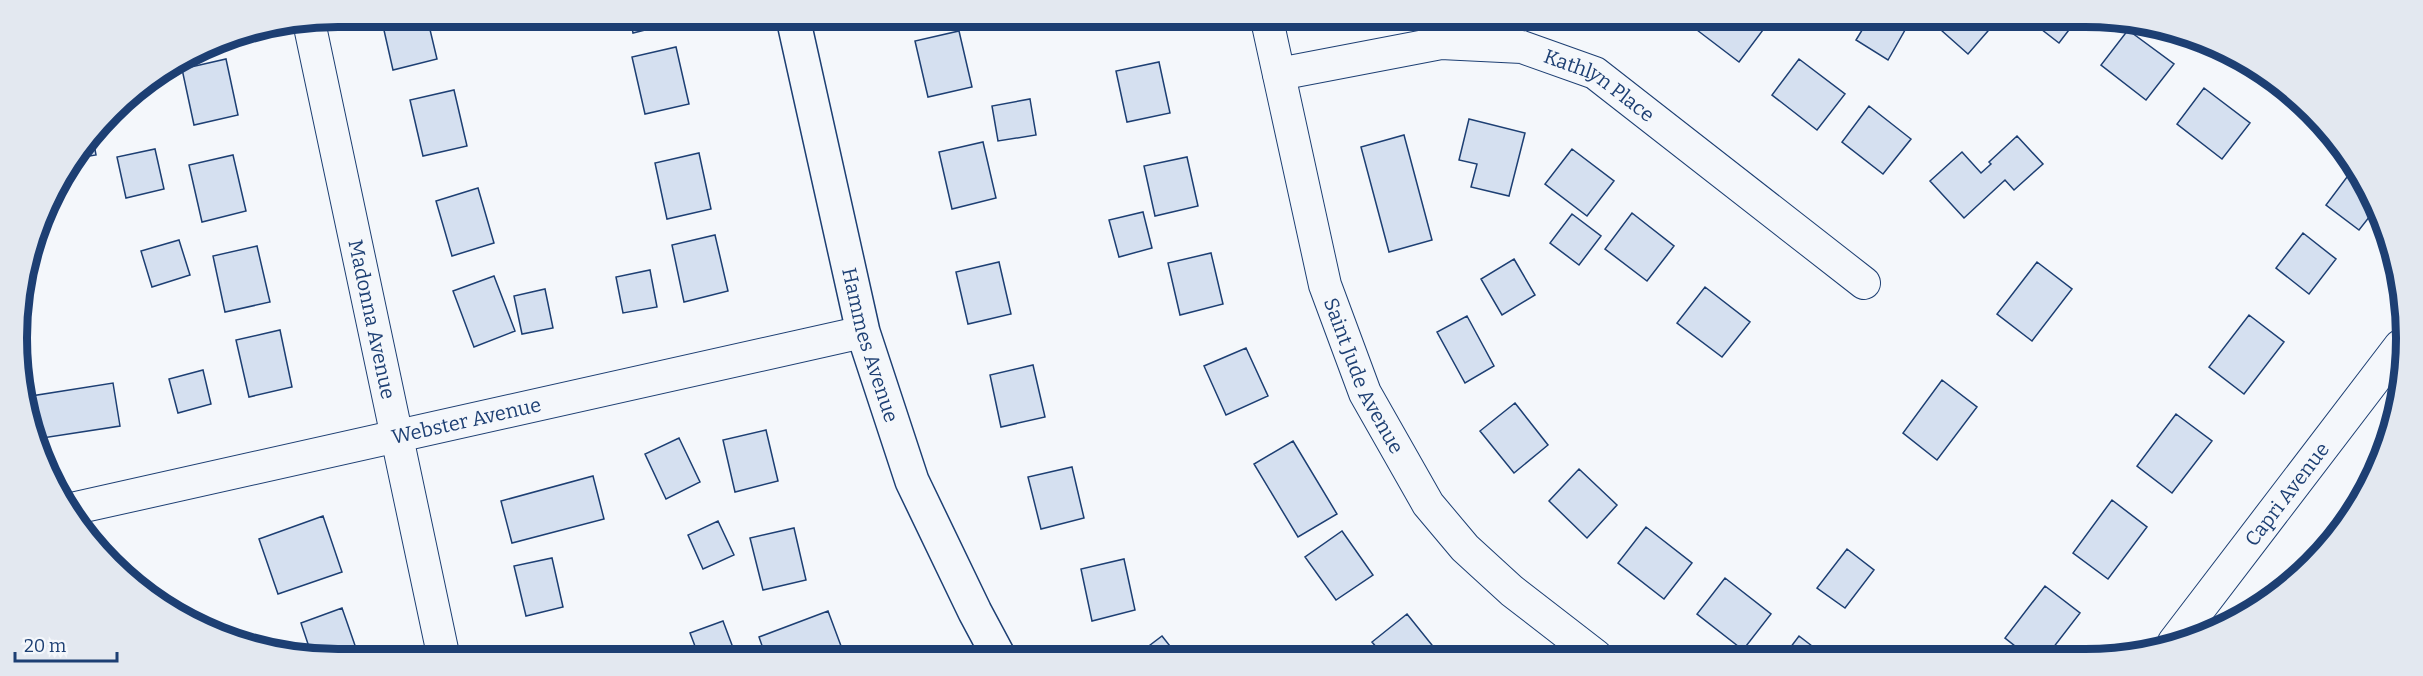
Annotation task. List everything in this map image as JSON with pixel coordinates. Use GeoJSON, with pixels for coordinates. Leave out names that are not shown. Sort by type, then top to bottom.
{"type":"FeatureCollection","features":[{"type":"Feature","properties":{"kind":"street","name":"Hammes Avenue"},"geometry":{"type":"LineString","coordinates":[[795,27],[862,332],[912,481],[995,649]]}},
{"type":"Feature","properties":{"kind":"street","name":"Saint Jude Avenue"},"geometry":{"type":"LineString","coordinates":[[1269,27],[1325,285],[1365,393],[1428,504],[1465,548],[1512,591],[1587,649]]}},
{"type":"Feature","properties":{"kind":"street","name":"Madonna Avenue"},"geometry":{"type":"LineString","coordinates":[[310,29],[442,649]]}},
{"type":"Feature","properties":{"kind":"street","name":"Kathlyn Place"},"geometry":{"type":"LineString","coordinates":[[1280,74],[1441,43],[1522,47],[1595,73],[1864,283]]}},
{"type":"Feature","properties":{"kind":"street","name":"Webster Avenue"},"geometry":{"type":"LineString","coordinates":[[77,508],[862,332]]}},
{"type":"Feature","properties":{"kind":"street","name":"Capri Avenue"},"geometry":{"type":"LineString","coordinates":[[2181,633],[2395,352]]}},
{"type":"Feature","properties":{"kind":"building"},"geometry":{"type":"Polygon","coordinates":[[[383,27],[429,27],[437,59],[393,70],[383,27]]]}},
{"type":"Feature","properties":{"kind":"building"},"geometry":{"type":"Polygon","coordinates":[[[632,27],[657,27],[633,33],[632,27]]]}},
{"type":"Feature","properties":{"kind":"building"},"geometry":{"type":"Polygon","coordinates":[[[1693,27],[1765,27],[1739,62],[1693,27]]]}},
{"type":"Feature","properties":{"kind":"building"},"geometry":{"type":"Polygon","coordinates":[[[1864,27],[1900,27],[1905,30],[1888,60],[1856,40],[1864,27]]]}},
{"type":"Feature","properties":{"kind":"building"},"geometry":{"type":"Polygon","coordinates":[[[1938,27],[1991,27],[1968,54],[1938,27]]]}},
{"type":"Feature","properties":{"kind":"building"},"geometry":{"type":"Polygon","coordinates":[[[2038,27],[2071,27],[2059,43],[2038,27]]]}},
{"type":"Feature","properties":{"kind":"building"},"geometry":{"type":"Polygon","coordinates":[[[2128,30],[2174,64],[2146,100],[2101,65],[2128,30]]]}},
{"type":"Feature","properties":{"kind":"building"},"geometry":{"type":"Polygon","coordinates":[[[959,31],[972,87],[928,97],[915,41],[959,31]]]}},
{"type":"Feature","properties":{"kind":"building"},"geometry":{"type":"Polygon","coordinates":[[[676,47],[689,104],[645,114],[632,57],[676,47]]]}},
{"type":"Feature","properties":{"kind":"building"},"geometry":{"type":"Polygon","coordinates":[[[226,59],[238,115],[194,125],[182,69],[226,59]]]}},
{"type":"Feature","properties":{"kind":"building"},"geometry":{"type":"Polygon","coordinates":[[[1799,59],[1845,94],[1817,130],[1772,95],[1799,59]]]}},
{"type":"Feature","properties":{"kind":"building"},"geometry":{"type":"Polygon","coordinates":[[[1159,62],[1170,113],[1127,122],[1116,71],[1159,62]]]}},
{"type":"Feature","properties":{"kind":"building"},"geometry":{"type":"Polygon","coordinates":[[[2204,88],[2250,123],[2222,159],[2177,124],[2204,88]]]}},
{"type":"Feature","properties":{"kind":"building"},"geometry":{"type":"Polygon","coordinates":[[[454,90],[467,146],[423,156],[410,100],[454,90]]]}},
{"type":"Feature","properties":{"kind":"building"},"geometry":{"type":"Polygon","coordinates":[[[1030,99],[1036,135],[998,141],[992,106],[1030,99]]]}},
{"type":"Feature","properties":{"kind":"building"},"geometry":{"type":"Polygon","coordinates":[[[1869,106],[1911,139],[1883,174],[1842,142],[1869,106]]]}},
{"type":"Feature","properties":{"kind":"building"},"geometry":{"type":"Polygon","coordinates":[[[1469,119],[1525,133],[1509,196],[1471,187],[1477,164],[1459,160],[1469,119]]]}},
{"type":"Feature","properties":{"kind":"building"},"geometry":{"type":"Polygon","coordinates":[[[1404,135],[1432,240],[1389,252],[1361,147],[1404,135]]]}},
{"type":"Feature","properties":{"kind":"building"},"geometry":{"type":"Polygon","coordinates":[[[2017,136],[2043,164],[2014,190],[2005,180],[1964,218],[1930,181],[1962,152],[1981,173],[1991,164],[1989,162],[2017,136]]]}},
{"type":"Feature","properties":{"kind":"building"},"geometry":{"type":"Polygon","coordinates":[[[983,142],[996,198],[952,209],[939,152],[983,142]]]}},
{"type":"Feature","properties":{"kind":"building"},"geometry":{"type":"Polygon","coordinates":[[[94,145],[96,155],[85,157],[94,145]]]}},
{"type":"Feature","properties":{"kind":"building"},"geometry":{"type":"Polygon","coordinates":[[[155,149],[164,189],[126,198],[117,157],[155,149]]]}},
{"type":"Feature","properties":{"kind":"building"},"geometry":{"type":"Polygon","coordinates":[[[1572,149],[1614,181],[1587,216],[1545,184],[1572,149]]]}},
{"type":"Feature","properties":{"kind":"building"},"geometry":{"type":"Polygon","coordinates":[[[699,153],[711,209],[667,219],[655,163],[699,153]]]}},
{"type":"Feature","properties":{"kind":"building"},"geometry":{"type":"Polygon","coordinates":[[[233,155],[246,211],[202,222],[189,165],[233,155]]]}},
{"type":"Feature","properties":{"kind":"building"},"geometry":{"type":"Polygon","coordinates":[[[1187,157],[1198,206],[1155,216],[1144,166],[1187,157]]]}},
{"type":"Feature","properties":{"kind":"building"},"geometry":{"type":"Polygon","coordinates":[[[2349,174],[2370,215],[2359,230],[2326,205],[2349,174]]]}},
{"type":"Feature","properties":{"kind":"building"},"geometry":{"type":"Polygon","coordinates":[[[478,188],[494,243],[452,256],[436,201],[478,188]]]}},
{"type":"Feature","properties":{"kind":"building"},"geometry":{"type":"Polygon","coordinates":[[[1143,212],[1152,248],[1119,257],[1109,220],[1143,212]]]}},
{"type":"Feature","properties":{"kind":"building"},"geometry":{"type":"Polygon","coordinates":[[[1632,213],[1674,246],[1647,281],[1605,249],[1632,213]]]}},
{"type":"Feature","properties":{"kind":"building"},"geometry":{"type":"Polygon","coordinates":[[[1572,214],[1601,236],[1579,265],[1550,243],[1572,214]]]}},
{"type":"Feature","properties":{"kind":"building"},"geometry":{"type":"Polygon","coordinates":[[[2303,233],[2336,259],[2309,294],[2276,268],[2303,233]]]}},
{"type":"Feature","properties":{"kind":"building"},"geometry":{"type":"Polygon","coordinates":[[[715,235],[728,291],[684,302],[672,245],[715,235]]]}},
{"type":"Feature","properties":{"kind":"building"},"geometry":{"type":"Polygon","coordinates":[[[179,240],[190,275],[152,287],[141,251],[179,240]]]}},
{"type":"Feature","properties":{"kind":"building"},"geometry":{"type":"Polygon","coordinates":[[[257,246],[270,302],[225,312],[213,256],[257,246]]]}},
{"type":"Feature","properties":{"kind":"building"},"geometry":{"type":"Polygon","coordinates":[[[1211,253],[1223,304],[1180,315],[1168,263],[1211,253]]]}},
{"type":"Feature","properties":{"kind":"building"},"geometry":{"type":"Polygon","coordinates":[[[1514,259],[1535,295],[1502,315],[1481,279],[1514,259]]]}},
{"type":"Feature","properties":{"kind":"building"},"geometry":{"type":"Polygon","coordinates":[[[999,262],[1011,314],[968,324],[956,272],[999,262]]]}},
{"type":"Feature","properties":{"kind":"building"},"geometry":{"type":"Polygon","coordinates":[[[2037,262],[2072,289],[2032,341],[1997,314],[2037,262]]]}},
{"type":"Feature","properties":{"kind":"building"},"geometry":{"type":"Polygon","coordinates":[[[650,270],[657,307],[623,313],[616,277],[650,270]]]}},
{"type":"Feature","properties":{"kind":"building"},"geometry":{"type":"Polygon","coordinates":[[[494,276],[515,331],[474,347],[453,291],[494,276]]]}},
{"type":"Feature","properties":{"kind":"building"},"geometry":{"type":"Polygon","coordinates":[[[1705,287],[1750,322],[1722,357],[1677,323],[1705,287]]]}},
{"type":"Feature","properties":{"kind":"building"},"geometry":{"type":"Polygon","coordinates":[[[545,289],[553,328],[522,334],[514,296],[545,289]]]}},
{"type":"Feature","properties":{"kind":"building"},"geometry":{"type":"Polygon","coordinates":[[[2249,315],[2284,342],[2244,394],[2209,367],[2249,315]]]}},
{"type":"Feature","properties":{"kind":"building"},"geometry":{"type":"Polygon","coordinates":[[[1467,316],[1494,366],[1465,383],[1437,332],[1467,316]]]}},
{"type":"Feature","properties":{"kind":"building"},"geometry":{"type":"Polygon","coordinates":[[[280,330],[292,387],[249,397],[236,340],[280,330]]]}},
{"type":"Feature","properties":{"kind":"building"},"geometry":{"type":"Polygon","coordinates":[[[1246,348],[1268,396],[1226,415],[1204,366],[1246,348]]]}},
{"type":"Feature","properties":{"kind":"building"},"geometry":{"type":"Polygon","coordinates":[[[1033,365],[1045,417],[1001,427],[990,375],[1033,365]]]}},
{"type":"Feature","properties":{"kind":"building"},"geometry":{"type":"Polygon","coordinates":[[[203,370],[211,404],[178,413],[169,379],[203,370]]]}},
{"type":"Feature","properties":{"kind":"building"},"geometry":{"type":"Polygon","coordinates":[[[1942,380],[1977,407],[1937,460],[1903,433],[1942,380]]]}},
{"type":"Feature","properties":{"kind":"building"},"geometry":{"type":"Polygon","coordinates":[[[113,383],[120,426],[44,438],[33,396],[113,383]]]}},
{"type":"Feature","properties":{"kind":"building"},"geometry":{"type":"Polygon","coordinates":[[[1515,403],[1548,445],[1514,473],[1480,431],[1515,403]]]}},
{"type":"Feature","properties":{"kind":"building"},"geometry":{"type":"Polygon","coordinates":[[[2176,414],[2212,441],[2172,493],[2137,466],[2176,414]]]}},
{"type":"Feature","properties":{"kind":"building"},"geometry":{"type":"Polygon","coordinates":[[[766,430],[778,481],[735,492],[723,440],[766,430]]]}},
{"type":"Feature","properties":{"kind":"building"},"geometry":{"type":"Polygon","coordinates":[[[679,438],[700,482],[666,499],[645,454],[679,438]]]}},
{"type":"Feature","properties":{"kind":"building"},"geometry":{"type":"Polygon","coordinates":[[[1293,441],[1337,514],[1298,537],[1254,464],[1293,441]]]}},
{"type":"Feature","properties":{"kind":"building"},"geometry":{"type":"Polygon","coordinates":[[[1072,467],[1084,518],[1041,529],[1028,477],[1072,467]]]}},
{"type":"Feature","properties":{"kind":"building"},"geometry":{"type":"Polygon","coordinates":[[[1579,469],[1617,505],[1587,538],[1549,501],[1579,469]]]}},
{"type":"Feature","properties":{"kind":"building"},"geometry":{"type":"Polygon","coordinates":[[[593,476],[604,519],[512,543],[501,501],[593,476]]]}},
{"type":"Feature","properties":{"kind":"building"},"geometry":{"type":"Polygon","coordinates":[[[2112,500],[2147,527],[2108,579],[2073,553],[2112,500]]]}},
{"type":"Feature","properties":{"kind":"building"},"geometry":{"type":"Polygon","coordinates":[[[323,516],[342,572],[278,594],[259,539],[323,516]]]}},
{"type":"Feature","properties":{"kind":"building"},"geometry":{"type":"Polygon","coordinates":[[[718,521],[734,555],[703,569],[688,535],[718,521]]]}},
{"type":"Feature","properties":{"kind":"building"},"geometry":{"type":"Polygon","coordinates":[[[1646,527],[1692,563],[1664,599],[1618,563],[1646,527]]]}},
{"type":"Feature","properties":{"kind":"building"},"geometry":{"type":"Polygon","coordinates":[[[794,528],[806,580],[763,590],[750,538],[794,528]]]}},
{"type":"Feature","properties":{"kind":"building"},"geometry":{"type":"Polygon","coordinates":[[[1342,531],[1373,575],[1336,600],[1305,557],[1342,531]]]}},
{"type":"Feature","properties":{"kind":"building"},"geometry":{"type":"Polygon","coordinates":[[[1847,549],[1874,570],[1845,608],[1817,588],[1847,549]]]}},
{"type":"Feature","properties":{"kind":"building"},"geometry":{"type":"Polygon","coordinates":[[[552,558],[563,607],[526,616],[514,566],[552,558]]]}},
{"type":"Feature","properties":{"kind":"building"},"geometry":{"type":"Polygon","coordinates":[[[1124,559],[1135,610],[1092,621],[1081,569],[1124,559]]]}},
{"type":"Feature","properties":{"kind":"building"},"geometry":{"type":"Polygon","coordinates":[[[1725,578],[1771,614],[1742,649],[1697,614],[1725,578]]]}},
{"type":"Feature","properties":{"kind":"building"},"geometry":{"type":"Polygon","coordinates":[[[2045,586],[2080,613],[2052,649],[2019,649],[2005,638],[2045,586]]]}},
{"type":"Feature","properties":{"kind":"building"},"geometry":{"type":"Polygon","coordinates":[[[342,608],[356,649],[309,647],[301,623],[342,608]]]}},
{"type":"Feature","properties":{"kind":"building"},"geometry":{"type":"Polygon","coordinates":[[[828,611],[842,649],[763,649],[759,637],[828,611]]]}},
{"type":"Feature","properties":{"kind":"building"},"geometry":{"type":"Polygon","coordinates":[[[1407,614],[1435,649],[1378,649],[1372,642],[1407,614]]]}},
{"type":"Feature","properties":{"kind":"building"},"geometry":{"type":"Polygon","coordinates":[[[723,621],[734,649],[696,649],[690,633],[723,621]]]}},
{"type":"Feature","properties":{"kind":"building"},"geometry":{"type":"Polygon","coordinates":[[[1162,636],[1172,649],[1145,649],[1162,636]]]}},
{"type":"Feature","properties":{"kind":"building"},"geometry":{"type":"Polygon","coordinates":[[[1799,636],[1816,649],[1789,649],[1799,636]]]}}]}
